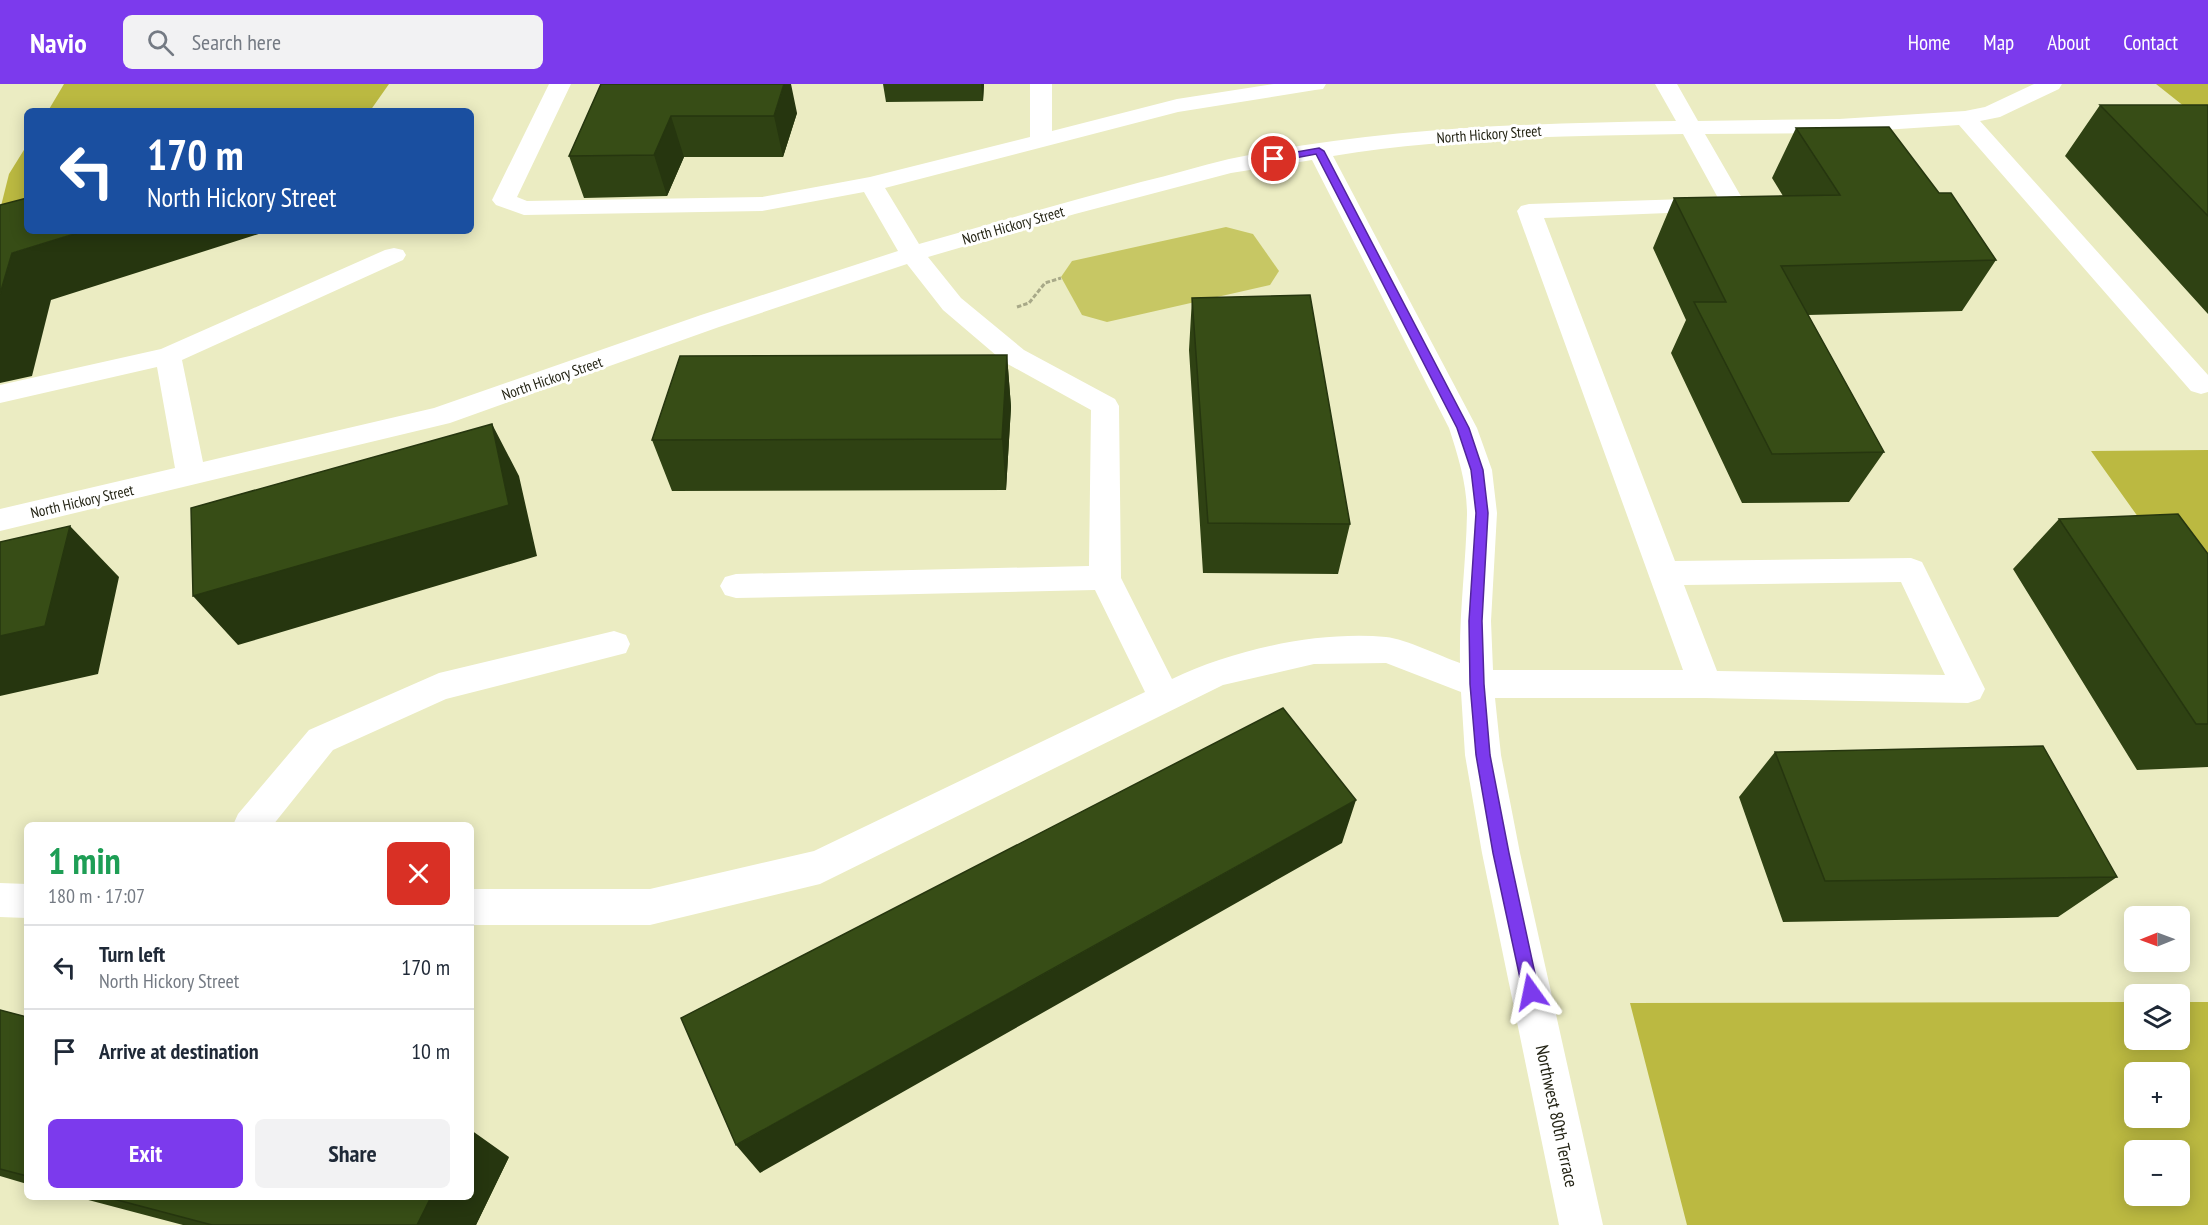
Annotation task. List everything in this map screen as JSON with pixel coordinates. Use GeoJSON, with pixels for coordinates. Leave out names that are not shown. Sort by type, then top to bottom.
{"type":"FeatureCollection","features":[{"type":"Feature","properties":{"kind":"street"},"geometry":{"type":"LineString","coordinates":[[560,84],[504,200],[524,208],[762,204],[871,184],[1177,106],[1315,84]]}},
{"type":"Feature","properties":{"kind":"street"},"geometry":{"type":"LineString","coordinates":[[1041,84],[1041,141]]}},
{"type":"Feature","properties":{"kind":"street"},"geometry":{"type":"LineString","coordinates":[[1666,84],[1734,205],[1529,212],[1706,684]]}},
{"type":"Feature","properties":{"kind":"street","name":"North Hickory Street"},"geometry":{"type":"LineString","coordinates":[[0,520],[441,416],[710,321],[912,254],[1067,209],[1219,169],[1319,151],[1455,135],[1564,129],[1839,126],[1965,118],[1992,112],[2051,84]]}},
{"type":"Feature","properties":{"kind":"street"},"geometry":{"type":"LineString","coordinates":[[1965,118],[2201,385]]}},
{"type":"Feature","properties":{"kind":"street","name":"Northwest 80th Terrace"},"geometry":{"type":"LineString","coordinates":[[1319,151],[1463,428],[1477,470],[1482,513],[1475,621],[1483,755],[1501,853],[1581,1225]]}},
{"type":"Feature","properties":{"kind":"street"},"geometry":{"type":"LineString","coordinates":[[871,184],[912,254],[952,304],[1014,356],[1105,406],[1105,578],[1165,698]]}},
{"type":"Feature","properties":{"kind":"street"},"geometry":{"type":"LineString","coordinates":[[0,394],[168,356],[394,255]]}},
{"type":"Feature","properties":{"kind":"street"},"geometry":{"type":"LineString","coordinates":[[168,356],[191,476]]}},
{"type":"Feature","properties":{"kind":"street"},"geometry":{"type":"LineString","coordinates":[[474,907],[650,907],[820,867],[1216,673],[1314,651],[1388,650],[1477,684],[1706,684],[1968,689],[1911,570],[1665,573]]}},
{"type":"Feature","properties":{"kind":"street"},"geometry":{"type":"LineString","coordinates":[[736,586],[1105,578]]}},
{"type":"Feature","properties":{"kind":"street"},"geometry":{"type":"LineString","coordinates":[[253,822],[321,740],[439,687],[614,644]]}},
{"type":"Feature","properties":{"kind":"street"},"geometry":{"type":"LineString","coordinates":[[0,900],[24,901]]}},
{"type":"Feature","properties":{"kind":"path"},"geometry":{"type":"LineString","coordinates":[[974,322],[1029,303],[1045,283],[1061,278]]}},
{"type":"Feature","properties":{"kind":"shaded area"},"geometry":{"type":"Polygon","coordinates":[[[64,84],[389,84],[372,108],[50,108],[64,84]]]}},
{"type":"Feature","properties":{"kind":"shaded area"},"geometry":{"type":"Polygon","coordinates":[[[2156,84],[2208,84],[2208,130],[2185,107],[2156,84]]]}},
{"type":"Feature","properties":{"kind":"shaded area"},"geometry":{"type":"Polygon","coordinates":[[[24,150],[24,221],[0,210],[9,174],[24,150]]]}},
{"type":"Feature","properties":{"kind":"shaded area"},"geometry":{"type":"Polygon","coordinates":[[[1226,227],[1253,234],[1279,271],[1270,285],[1107,322],[1082,315],[1061,277],[1072,261],[1226,227]]]}},
{"type":"Feature","properties":{"kind":"shaded area"},"geometry":{"type":"Polygon","coordinates":[[[2208,450],[2208,615],[2091,451],[2208,450]]]}},
{"type":"Feature","properties":{"kind":"shaded area"},"geometry":{"type":"Polygon","coordinates":[[[2124,1002],[2124,1050],[2190,1050],[2190,1002],[2208,1002],[2208,1225],[1687,1225],[1630,1003],[2124,1002]]]}},
{"type":"Feature","properties":{"kind":"building"},"geometry":{"type":"Polygon","coordinates":[[[601,84],[784,84],[774,116],[671,116],[654,155],[569,156],[601,84]]]}},
{"type":"Feature","properties":{"kind":"building"},"geometry":{"type":"Polygon","coordinates":[[[2100,105],[2208,105],[2208,216],[2100,105]]]}},
{"type":"Feature","properties":{"kind":"building"},"geometry":{"type":"Polygon","coordinates":[[[1889,127],[1939,193],[1951,193],[1996,260],[1781,266],[1884,452],[1772,454],[1694,302],[1726,302],[1674,198],[1840,195],[1796,128],[1889,127]]]}},
{"type":"Feature","properties":{"kind":"building"},"geometry":{"type":"Polygon","coordinates":[[[24,199],[24,234],[74,234],[12,253],[0,294],[0,205],[24,199]]]}},
{"type":"Feature","properties":{"kind":"building"},"geometry":{"type":"Polygon","coordinates":[[[1310,295],[1350,524],[1208,523],[1192,298],[1310,295]]]}},
{"type":"Feature","properties":{"kind":"building"},"geometry":{"type":"Polygon","coordinates":[[[1007,355],[1002,439],[652,440],[680,356],[1007,355]]]}},
{"type":"Feature","properties":{"kind":"building"},"geometry":{"type":"Polygon","coordinates":[[[492,424],[509,505],[193,596],[191,508],[492,424]]]}},
{"type":"Feature","properties":{"kind":"building"},"geometry":{"type":"Polygon","coordinates":[[[2178,514],[2208,554],[2208,724],[2196,724],[2059,519],[2178,514]]]}},
{"type":"Feature","properties":{"kind":"building"},"geometry":{"type":"Polygon","coordinates":[[[70,526],[45,626],[0,636],[0,542],[70,526]]]}},
{"type":"Feature","properties":{"kind":"building"},"geometry":{"type":"Polygon","coordinates":[[[1283,708],[1356,800],[736,1145],[681,1018],[1283,708]]]}},
{"type":"Feature","properties":{"kind":"building"},"geometry":{"type":"Polygon","coordinates":[[[2043,746],[2117,877],[1825,881],[1775,752],[2043,746]]]}},
{"type":"Feature","properties":{"kind":"building"},"geometry":{"type":"Polygon","coordinates":[[[0,1010],[24,1016],[24,1175],[0,1169],[0,1010]]]}},
{"type":"Feature","properties":{"kind":"building"},"geometry":{"type":"Polygon","coordinates":[[[117,1200],[430,1200],[417,1225],[212,1225],[117,1200]]]}},
{"type":"Feature","properties":{"kind":"route"},"geometry":{"type":"LineString","coordinates":[[1274,159],[1319,151],[1463,428],[1477,470],[1482,513],[1475,621],[1483,755],[1501,853],[1531,992]]}}]}
